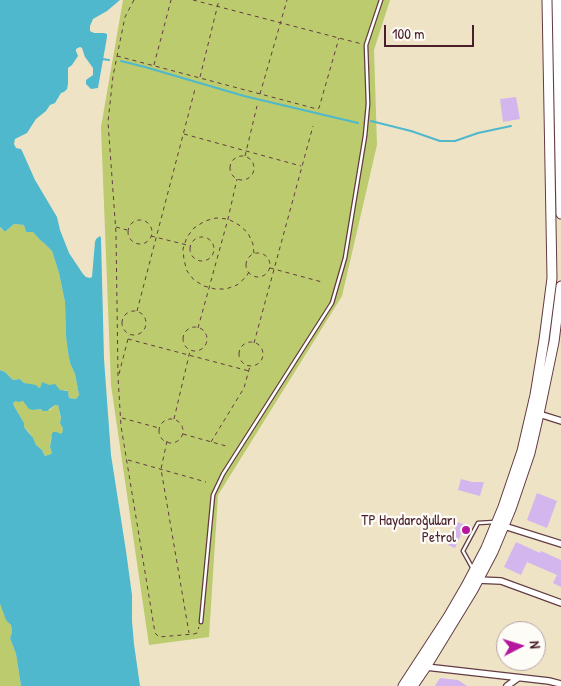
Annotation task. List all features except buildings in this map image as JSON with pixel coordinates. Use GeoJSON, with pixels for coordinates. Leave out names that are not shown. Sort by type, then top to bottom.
{"type":"FeatureCollection","features":[{"type":"Feature","properties":{"kind":"main road"},"geometry":{"type":"LineString","coordinates":[[413,686],[493,552],[522,451],[533,403],[557,278],[546,0]]}},
{"type":"Feature","properties":{"kind":"main road"},"geometry":{"type":"LineString","coordinates":[[557,0],[559,16],[561,214]]}},
{"type":"Feature","properties":{"kind":"main road"},"geometry":{"type":"LineString","coordinates":[[403,686],[448,617],[500,524],[530,453],[554,342],[561,286]]}},
{"type":"Feature","properties":{"kind":"street"},"geometry":{"type":"LineString","coordinates":[[539,414],[561,421]]}},
{"type":"Feature","properties":{"kind":"street"},"geometry":{"type":"LineString","coordinates":[[500,524],[561,544]]}},
{"type":"Feature","properties":{"kind":"street"},"geometry":{"type":"LineString","coordinates":[[478,580],[501,581],[561,603]]}},
{"type":"Feature","properties":{"kind":"street"},"geometry":{"type":"LineString","coordinates":[[426,667],[561,684]]}},
{"type":"Feature","properties":{"kind":"street"},"geometry":{"type":"LineString","coordinates":[[507,686],[518,678]]}},
{"type":"Feature","properties":{"kind":"lane"},"geometry":{"type":"LineString","coordinates":[[201,622],[213,495],[223,474],[332,303],[345,258],[365,136],[368,104],[366,45],[382,0]]}},
{"type":"Feature","properties":{"kind":"lane"},"geometry":{"type":"LineString","coordinates":[[474,571],[464,551],[478,523],[500,524]]}},
{"type":"Feature","properties":{"kind":"path"},"geometry":{"type":"LineString","coordinates":[[134,0],[125,18],[113,76],[108,122],[116,226],[118,378],[121,418],[156,633],[159,637],[197,633],[201,622]]}},
{"type":"Feature","properties":{"kind":"path"},"geometry":{"type":"LineString","coordinates":[[154,65],[170,0]]}},
{"type":"Feature","properties":{"kind":"path"},"geometry":{"type":"LineString","coordinates":[[193,0],[366,45]]}},
{"type":"Feature","properties":{"kind":"path"},"geometry":{"type":"LineString","coordinates":[[199,78],[220,0]]}},
{"type":"Feature","properties":{"kind":"path"},"geometry":{"type":"LineString","coordinates":[[260,94],[287,0]]}},
{"type":"Feature","properties":{"kind":"path"},"geometry":{"type":"LineString","coordinates":[[117,56],[317,109],[319,108],[339,38]]}},
{"type":"Feature","properties":{"kind":"path"},"geometry":{"type":"LineString","coordinates":[[137,311],[195,90]]}},
{"type":"Feature","properties":{"kind":"path"},"geometry":{"type":"LineString","coordinates":[[244,157],[257,106]]}},
{"type":"Feature","properties":{"kind":"path"},"geometry":{"type":"LineString","coordinates":[[254,343],[313,126]]}},
{"type":"Feature","properties":{"kind":"path"},"geometry":{"type":"LineString","coordinates":[[184,134],[302,166]]}},
{"type":"Feature","properties":{"kind":"path"},"geometry":{"type":"LineString","coordinates":[[237,157],[248,158],[252,164],[253,171],[248,178],[237,179],[231,173],[230,166],[232,162],[237,157]]}},
{"type":"Feature","properties":{"kind":"path"},"geometry":{"type":"LineString","coordinates":[[198,328],[228,220],[237,179]]}},
{"type":"Feature","properties":{"kind":"path"},"geometry":{"type":"LineString","coordinates":[[249,272],[237,285],[226,289],[204,286],[194,280],[188,271],[183,249],[187,237],[194,228],[204,221],[216,218],[228,220],[239,225],[248,233],[253,244],[254,254]]}},
{"type":"Feature","properties":{"kind":"path"},"geometry":{"type":"LineString","coordinates":[[142,221],[149,225],[151,236],[146,242],[139,244],[132,241],[128,230],[132,224],[142,221]]}},
{"type":"Feature","properties":{"kind":"path"},"geometry":{"type":"LineString","coordinates":[[116,226],[128,230]]}},
{"type":"Feature","properties":{"kind":"path"},"geometry":{"type":"LineString","coordinates":[[151,236],[191,246]]}},
{"type":"Feature","properties":{"kind":"path"},"geometry":{"type":"LineString","coordinates":[[205,237],[211,241],[214,248],[209,258],[205,260],[197,259],[192,254],[191,246],[194,240],[205,237]]}},
{"type":"Feature","properties":{"kind":"path"},"geometry":{"type":"LineString","coordinates":[[254,254],[261,254],[267,257],[269,268],[262,276],[254,276],[249,272],[247,266],[248,259],[254,254]]}},
{"type":"Feature","properties":{"kind":"path"},"geometry":{"type":"LineString","coordinates":[[269,268],[322,282]]}},
{"type":"Feature","properties":{"kind":"path"},"geometry":{"type":"LineString","coordinates":[[137,311],[145,319],[145,326],[137,334],[130,333],[124,328],[123,320],[130,312],[137,311]]}},
{"type":"Feature","properties":{"kind":"path"},"geometry":{"type":"LineString","coordinates":[[198,328],[206,335],[206,343],[198,351],[190,350],[184,345],[185,334],[190,329],[198,328]]}},
{"type":"Feature","properties":{"kind":"path"},"geometry":{"type":"LineString","coordinates":[[118,378],[130,333]]}},
{"type":"Feature","properties":{"kind":"path"},"geometry":{"type":"LineString","coordinates":[[128,339],[249,371]]}},
{"type":"Feature","properties":{"kind":"path"},"geometry":{"type":"LineString","coordinates":[[254,343],[262,350],[262,358],[258,364],[250,366],[241,360],[240,352],[243,346],[254,343]]}},
{"type":"Feature","properties":{"kind":"path"},"geometry":{"type":"LineString","coordinates":[[174,419],[190,350]]}},
{"type":"Feature","properties":{"kind":"path"},"geometry":{"type":"LineString","coordinates":[[211,442],[244,388],[250,366]]}},
{"type":"Feature","properties":{"kind":"path"},"geometry":{"type":"LineString","coordinates":[[121,418],[160,428]]}},
{"type":"Feature","properties":{"kind":"path"},"geometry":{"type":"LineString","coordinates":[[174,419],[180,423],[182,434],[174,442],[166,441],[161,436],[160,428],[167,420],[174,419]]}},
{"type":"Feature","properties":{"kind":"path"},"geometry":{"type":"LineString","coordinates":[[182,434],[226,446]]}},
{"type":"Feature","properties":{"kind":"path"},"geometry":{"type":"LineString","coordinates":[[166,441],[161,469],[189,634]]}},
{"type":"Feature","properties":{"kind":"path"},"geometry":{"type":"LineString","coordinates":[[127,460],[206,482]]}},
{"type":"Feature","properties":{"kind":"green space"},"geometry":{"type":"Polygon","coordinates":[[[123,0],[390,0],[374,50],[377,145],[342,296],[218,495],[209,637],[149,645],[111,385],[101,127],[123,0]]]}},
{"type":"Feature","properties":{"kind":"green space"},"geometry":{"type":"Polygon","coordinates":[[[14,224],[24,225],[26,232],[33,232],[52,251],[65,302],[68,352],[79,395],[76,399],[69,398],[68,391],[66,390],[63,391],[44,383],[39,388],[24,383],[20,379],[13,380],[0,370],[0,227],[6,231],[14,224]]]}},
{"type":"Feature","properties":{"kind":"green space"},"geometry":{"type":"Polygon","coordinates":[[[23,401],[34,410],[50,410],[55,405],[58,405],[60,423],[63,429],[62,434],[51,437],[51,454],[45,456],[24,427],[24,423],[13,403],[23,401]]]}},
{"type":"Feature","properties":{"kind":"green space"},"geometry":{"type":"Polygon","coordinates":[[[0,604],[4,615],[11,625],[12,632],[10,638],[16,654],[21,686],[0,686],[0,604]]]}},
{"type":"Feature","properties":{"kind":"water"},"geometry":{"type":"Polygon","coordinates":[[[0,0],[120,0],[107,11],[93,19],[90,26],[90,31],[94,33],[107,34],[98,88],[91,89],[86,84],[86,80],[93,75],[93,68],[85,57],[82,48],[76,49],[78,56],[68,68],[67,89],[61,93],[55,103],[50,105],[36,119],[27,133],[15,139],[14,144],[16,148],[21,149],[35,180],[57,217],[69,253],[86,277],[92,277],[95,242],[100,236],[101,238],[104,359],[111,455],[132,595],[134,644],[140,686],[21,686],[16,654],[10,638],[12,632],[11,625],[6,620],[0,604],[0,370],[13,380],[20,379],[24,383],[36,385],[39,388],[42,382],[49,385],[55,384],[60,390],[68,391],[69,398],[76,399],[79,395],[68,352],[65,302],[52,251],[33,232],[26,232],[24,225],[14,224],[6,231],[0,227],[0,0]],[[23,401],[13,403],[24,423],[24,427],[45,456],[51,454],[52,434],[56,432],[61,434],[63,429],[60,423],[61,418],[58,405],[43,411],[41,409],[29,409],[23,401]]]}},
{"type":"Feature","properties":{"kind":"waterway"},"geometry":{"type":"LineString","coordinates":[[102,59],[109,60]]}},
{"type":"Feature","properties":{"kind":"waterway"},"geometry":{"type":"LineString","coordinates":[[121,61],[244,96],[358,123]]}},
{"type":"Feature","properties":{"kind":"waterway"},"geometry":{"type":"LineString","coordinates":[[371,121],[411,131],[440,141],[455,141],[478,133],[511,126]]}},
{"type":"Feature","properties":{"kind":"place","name":"TP Haydaroğulları Petrol"},"geometry":{"type":"Point","coordinates":[466,530]}}]}
